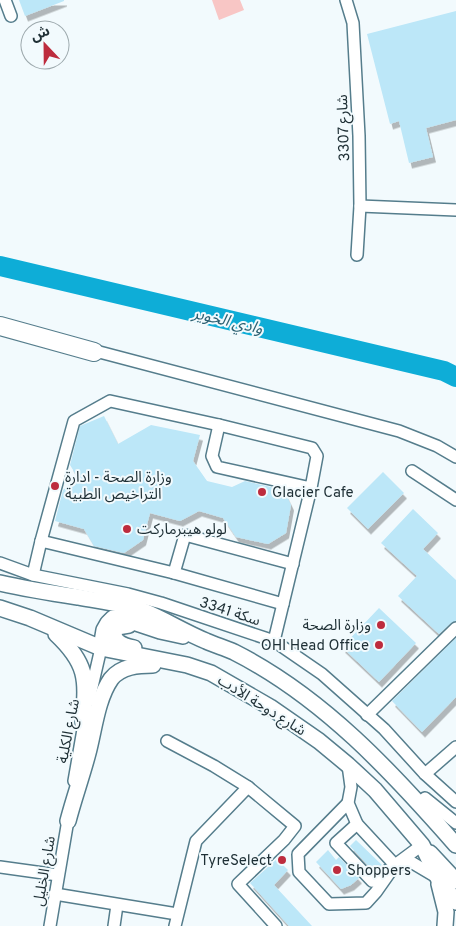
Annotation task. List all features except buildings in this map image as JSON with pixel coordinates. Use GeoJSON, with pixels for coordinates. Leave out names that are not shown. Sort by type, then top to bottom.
{"type":"FeatureCollection","features":[{"type":"Feature","properties":{"kind":"highway"},"geometry":{"type":"LineString","coordinates":[[0,326],[94,352]]}},
{"type":"Feature","properties":{"kind":"highway"},"geometry":{"type":"LineString","coordinates":[[0,334],[55,347],[94,352]]}},
{"type":"Feature","properties":{"kind":"main road","name":"شارع دوحة الأدب"},"geometry":{"type":"LineString","coordinates":[[0,583],[112,602],[140,610],[206,642],[233,652],[271,673],[323,712],[372,753],[456,845]]}},
{"type":"Feature","properties":{"kind":"main road","name":"شارع دوحة الأدب"},"geometry":{"type":"LineString","coordinates":[[0,608],[101,648],[187,664],[211,673],[270,707],[319,741],[375,790],[422,845],[438,878],[456,902]]}},
{"type":"Feature","properties":{"kind":"main road"},"geometry":{"type":"LineString","coordinates":[[101,648],[104,630],[114,618],[121,618],[149,628],[206,642]]}},
{"type":"Feature","properties":{"kind":"main road"},"geometry":{"type":"LineString","coordinates":[[149,628],[123,625],[117,627],[114,631],[114,636],[121,644],[168,655],[187,664]]}},
{"type":"Feature","properties":{"kind":"main road"},"geometry":{"type":"LineString","coordinates":[[47,626],[72,650],[80,662],[86,687],[83,725]]}},
{"type":"Feature","properties":{"kind":"main road"},"geometry":{"type":"LineString","coordinates":[[68,820],[88,752],[96,716],[111,678],[122,670],[136,665],[187,664]]}},
{"type":"Feature","properties":{"kind":"main road"},"geometry":{"type":"LineString","coordinates":[[408,791],[425,798],[456,830]]}},
{"type":"Feature","properties":{"kind":"main road"},"geometry":{"type":"LineString","coordinates":[[422,845],[456,881]]}},
{"type":"Feature","properties":{"kind":"main road"},"geometry":{"type":"LineString","coordinates":[[438,878],[446,912],[445,926]]}},
{"type":"Feature","properties":{"kind":"street"},"geometry":{"type":"LineString","coordinates":[[5,0],[11,16]]}},
{"type":"Feature","properties":{"kind":"street","name":"3307 شارع"},"geometry":{"type":"LineString","coordinates":[[346,0],[352,23],[359,136],[360,206],[357,255]]}},
{"type":"Feature","properties":{"kind":"street"},"geometry":{"type":"LineString","coordinates":[[360,206],[456,210]]}},
{"type":"Feature","properties":{"kind":"street"},"geometry":{"type":"LineString","coordinates":[[0,317],[58,335],[94,352],[398,431],[437,446],[456,456]]}},
{"type":"Feature","properties":{"kind":"street"},"geometry":{"type":"LineString","coordinates":[[33,575],[74,421],[110,401],[312,448],[317,456],[311,488],[274,641]]}},
{"type":"Feature","properties":{"kind":"street"},"geometry":{"type":"LineString","coordinates":[[219,425],[212,456],[217,467],[311,488]]}},
{"type":"Feature","properties":{"kind":"street"},"geometry":{"type":"LineString","coordinates":[[412,471],[456,500]]}},
{"type":"Feature","properties":{"kind":"street"},"geometry":{"type":"LineString","coordinates":[[174,573],[185,535],[292,564]]}},
{"type":"Feature","properties":{"kind":"street"},"geometry":{"type":"LineString","coordinates":[[41,541],[174,573],[283,604]]}},
{"type":"Feature","properties":{"kind":"street","name":"سكة 3341"},"geometry":{"type":"LineString","coordinates":[[0,562],[33,575],[128,594],[161,603],[274,641],[322,674],[384,729],[425,774],[456,802]]}},
{"type":"Feature","properties":{"kind":"street"},"geometry":{"type":"LineString","coordinates":[[367,715],[456,628]]}},
{"type":"Feature","properties":{"kind":"street","name":"شارع الكلية"},"geometry":{"type":"LineString","coordinates":[[68,820],[83,725],[101,648]]}},
{"type":"Feature","properties":{"kind":"street"},"geometry":{"type":"LineString","coordinates":[[167,741],[248,787],[295,826],[284,840],[238,884],[275,926]]}},
{"type":"Feature","properties":{"kind":"street"},"geometry":{"type":"LineString","coordinates":[[425,774],[456,747]]}},
{"type":"Feature","properties":{"kind":"street"},"geometry":{"type":"LineString","coordinates":[[348,765],[351,787],[348,803],[356,824],[395,865]]}},
{"type":"Feature","properties":{"kind":"street"},"geometry":{"type":"LineString","coordinates":[[175,926],[196,841],[248,787]]}},
{"type":"Feature","properties":{"kind":"street"},"geometry":{"type":"LineString","coordinates":[[425,798],[456,823]]}},
{"type":"Feature","properties":{"kind":"street"},"geometry":{"type":"LineString","coordinates":[[298,854],[348,803]]}},
{"type":"Feature","properties":{"kind":"street","name":"شارع الخليل"},"geometry":{"type":"LineString","coordinates":[[50,926],[68,820]]}},
{"type":"Feature","properties":{"kind":"street"},"geometry":{"type":"LineString","coordinates":[[356,824],[336,844],[372,882],[422,845]]}},
{"type":"Feature","properties":{"kind":"street"},"geometry":{"type":"LineString","coordinates":[[284,840],[298,854],[299,872],[329,904],[366,903],[395,865],[411,862],[438,878]]}},
{"type":"Feature","properties":{"kind":"street"},"geometry":{"type":"LineString","coordinates":[[0,867],[58,875]]}},
{"type":"Feature","properties":{"kind":"street"},"geometry":{"type":"LineString","coordinates":[[55,894],[177,914]]}},
{"type":"Feature","properties":{"kind":"street"},"geometry":{"type":"LineString","coordinates":[[114,926],[117,905]]}},
{"type":"Feature","properties":{"kind":"shaded area"},"geometry":{"type":"Polygon","coordinates":[[[212,0],[240,0],[244,10],[219,20],[212,0]]]}},
{"type":"Feature","properties":{"kind":"waterway","name":"وادي الخوير"},"geometry":{"type":"LineString","coordinates":[[0,266],[444,371],[456,377]]}},
{"type":"Feature","properties":{"kind":"place","name":"وزارة الصحة - ادارة التراخيص الطبية"},"geometry":{"type":"Point","coordinates":[55,486]}},
{"type":"Feature","properties":{"kind":"place","name":"Glacier Cafe"},"geometry":{"type":"Point","coordinates":[262,492]}},
{"type":"Feature","properties":{"kind":"place","name":"لولو هيبرماركت"},"geometry":{"type":"Point","coordinates":[127,529]}},
{"type":"Feature","properties":{"kind":"place","name":"وزارة الصحة"},"geometry":{"type":"Point","coordinates":[381,625]}},
{"type":"Feature","properties":{"kind":"place","name":"OHI Head Office"},"geometry":{"type":"Point","coordinates":[379,645]}},
{"type":"Feature","properties":{"kind":"place","name":"TyreSelect"},"geometry":{"type":"Point","coordinates":[282,860]}},
{"type":"Feature","properties":{"kind":"place","name":"Shoppers"},"geometry":{"type":"Point","coordinates":[337,870]}}]}
